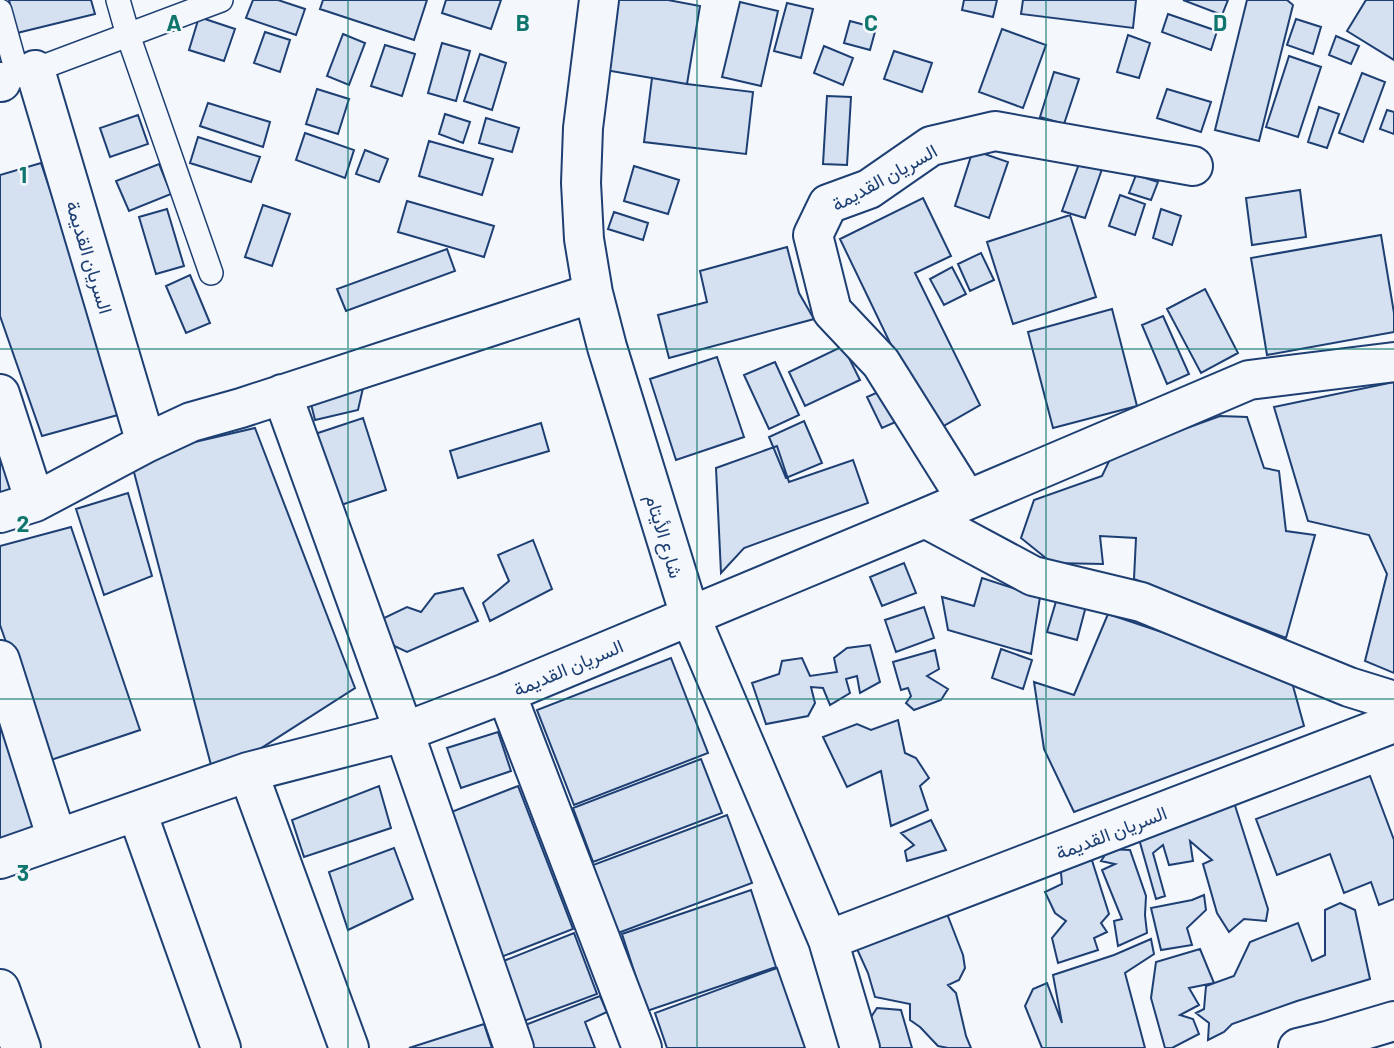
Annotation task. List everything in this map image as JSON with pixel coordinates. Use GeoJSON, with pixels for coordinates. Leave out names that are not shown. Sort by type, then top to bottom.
{"type":"FeatureCollection","features":[{"type":"Feature","properties":{"kind":"street","name":"شارع الأيتام"},"geometry":{"type":"LineString","coordinates":[[599,0],[583,128],[581,183],[584,239],[593,293],[607,347],[690,616],[828,940],[860,1048]]}},
{"type":"Feature","properties":{"kind":"street","name":"السريان القديمة"},"geometry":{"type":"LineString","coordinates":[[13,78],[146,443]]}},
{"type":"Feature","properties":{"kind":"street","name":"السريان القديمة"},"geometry":{"type":"LineString","coordinates":[[967,500],[881,363],[832,311],[813,235],[828,204],[869,189],[931,146],[995,131],[1193,166]]}},
{"type":"Feature","properties":{"kind":"street"},"geometry":{"type":"LineString","coordinates":[[0,394],[18,508],[191,422],[593,293]]}},
{"type":"Feature","properties":{"kind":"street","name":"السريان القديمة"},"geometry":{"type":"LineString","coordinates":[[0,859],[248,772],[404,732],[506,693],[1249,380],[1394,362]]}},
{"type":"Feature","properties":{"kind":"street"},"geometry":{"type":"LineString","coordinates":[[282,394],[514,1048]]}},
{"type":"Feature","properties":{"kind":"street"},"geometry":{"type":"LineString","coordinates":[[925,518],[1033,576],[1141,602],[1349,687],[1394,701]]}},
{"type":"Feature","properties":{"kind":"street"},"geometry":{"type":"LineString","coordinates":[[0,660],[57,839]]}},
{"type":"Feature","properties":{"kind":"street"},"geometry":{"type":"LineString","coordinates":[[506,693],[642,1048]]}},
{"type":"Feature","properties":{"kind":"street","name":"السريان القديمة"},"geometry":{"type":"LineString","coordinates":[[828,940],[1394,723]]}},
{"type":"Feature","properties":{"kind":"street"},"geometry":{"type":"LineString","coordinates":[[248,772],[349,1048]]}},
{"type":"Feature","properties":{"kind":"street"},"geometry":{"type":"LineString","coordinates":[[137,812],[221,1048]]}},
{"type":"Feature","properties":{"kind":"street"},"geometry":{"type":"LineString","coordinates":[[0,989],[21,1048]]}},
{"type":"Feature","properties":{"kind":"street"},"geometry":{"type":"LineString","coordinates":[[1318,1046],[1394,1021]]}},
{"type":"Feature","properties":{"kind":"lane"},"geometry":{"type":"LineString","coordinates":[[118,0],[211,273]]}},
{"type":"Feature","properties":{"kind":"lane"},"geometry":{"type":"LineString","coordinates":[[0,11],[13,78],[221,0]]}},
{"type":"Feature","properties":{"kind":"building"},"geometry":{"type":"Polygon","coordinates":[[[9,0],[91,0],[95,14],[17,33],[9,0]]]}},
{"type":"Feature","properties":{"kind":"building"},"geometry":{"type":"Polygon","coordinates":[[[253,0],[278,0],[305,9],[296,35],[246,18],[253,0]]]}},
{"type":"Feature","properties":{"kind":"building"},"geometry":{"type":"Polygon","coordinates":[[[323,0],[427,0],[414,40],[320,9],[323,0]]]}},
{"type":"Feature","properties":{"kind":"building"},"geometry":{"type":"Polygon","coordinates":[[[446,0],[501,0],[491,29],[442,13],[446,0]]]}},
{"type":"Feature","properties":{"kind":"building"},"geometry":{"type":"Polygon","coordinates":[[[617,0],[668,0],[700,6],[687,84],[605,70],[617,0]]]}},
{"type":"Feature","properties":{"kind":"building"},"geometry":{"type":"Polygon","coordinates":[[[964,0],[997,0],[993,17],[962,10],[964,0]]]}},
{"type":"Feature","properties":{"kind":"building"},"geometry":{"type":"Polygon","coordinates":[[[1023,0],[1136,0],[1133,28],[1021,14],[1023,0]]]}},
{"type":"Feature","properties":{"kind":"building"},"geometry":{"type":"Polygon","coordinates":[[[1183,0],[1228,0],[1222,15],[1183,0]]]}},
{"type":"Feature","properties":{"kind":"building"},"geometry":{"type":"Polygon","coordinates":[[[1247,0],[1287,0],[1293,5],[1259,141],[1215,130],[1247,0]]]}},
{"type":"Feature","properties":{"kind":"building"},"geometry":{"type":"Polygon","coordinates":[[[1366,0],[1394,0],[1394,60],[1347,31],[1366,0]]]}},
{"type":"Feature","properties":{"kind":"building"},"geometry":{"type":"Polygon","coordinates":[[[740,2],[778,11],[761,86],[722,77],[740,2]]]}},
{"type":"Feature","properties":{"kind":"building"},"geometry":{"type":"Polygon","coordinates":[[[787,3],[813,9],[801,58],[774,51],[787,3]]]}},
{"type":"Feature","properties":{"kind":"building"},"geometry":{"type":"Polygon","coordinates":[[[1168,14],[1217,31],[1211,50],[1162,32],[1168,14]]]}},
{"type":"Feature","properties":{"kind":"building"},"geometry":{"type":"Polygon","coordinates":[[[199,17],[235,29],[224,61],[189,50],[199,17]]]}},
{"type":"Feature","properties":{"kind":"building"},"geometry":{"type":"Polygon","coordinates":[[[1296,19],[1321,27],[1313,54],[1287,45],[1296,19]]]}},
{"type":"Feature","properties":{"kind":"building"},"geometry":{"type":"Polygon","coordinates":[[[850,21],[876,28],[870,50],[844,43],[850,21]]]}},
{"type":"Feature","properties":{"kind":"building"},"geometry":{"type":"Polygon","coordinates":[[[1002,29],[1046,45],[1023,108],[979,92],[1002,29]]]}},
{"type":"Feature","properties":{"kind":"building"},"geometry":{"type":"Polygon","coordinates":[[[265,32],[290,40],[280,72],[254,63],[265,32]]]}},
{"type":"Feature","properties":{"kind":"building"},"geometry":{"type":"Polygon","coordinates":[[[343,34],[365,43],[349,85],[327,76],[343,34]]]}},
{"type":"Feature","properties":{"kind":"building"},"geometry":{"type":"Polygon","coordinates":[[[1128,35],[1150,43],[1139,78],[1117,72],[1128,35]]]}},
{"type":"Feature","properties":{"kind":"building"},"geometry":{"type":"Polygon","coordinates":[[[1336,36],[1359,46],[1351,64],[1329,55],[1336,36]]]}},
{"type":"Feature","properties":{"kind":"building"},"geometry":{"type":"Polygon","coordinates":[[[442,43],[470,51],[456,101],[428,93],[442,43]]]}},
{"type":"Feature","properties":{"kind":"building"},"geometry":{"type":"Polygon","coordinates":[[[385,45],[415,54],[402,96],[371,86],[385,45]]]}},
{"type":"Feature","properties":{"kind":"building"},"geometry":{"type":"Polygon","coordinates":[[[824,46],[853,58],[843,85],[814,73],[824,46]]]}},
{"type":"Feature","properties":{"kind":"building"},"geometry":{"type":"Polygon","coordinates":[[[894,51],[932,63],[922,92],[884,79],[894,51]]]}},
{"type":"Feature","properties":{"kind":"building"},"geometry":{"type":"Polygon","coordinates":[[[480,54],[506,63],[492,110],[464,101],[480,54]]]}},
{"type":"Feature","properties":{"kind":"building"},"geometry":{"type":"Polygon","coordinates":[[[1289,56],[1321,67],[1298,137],[1266,127],[1289,56]]]}},
{"type":"Feature","properties":{"kind":"building"},"geometry":{"type":"Polygon","coordinates":[[[1054,72],[1079,79],[1064,124],[1040,117],[1054,72]]]}},
{"type":"Feature","properties":{"kind":"building"},"geometry":{"type":"Polygon","coordinates":[[[1362,73],[1385,82],[1363,142],[1339,133],[1362,73]]]}},
{"type":"Feature","properties":{"kind":"building"},"geometry":{"type":"Polygon","coordinates":[[[652,78],[753,92],[746,154],[644,142],[652,78]]]}},
{"type":"Feature","properties":{"kind":"building"},"geometry":{"type":"Polygon","coordinates":[[[317,89],[349,99],[338,134],[306,124],[317,89]]]}},
{"type":"Feature","properties":{"kind":"building"},"geometry":{"type":"Polygon","coordinates":[[[1167,89],[1211,102],[1201,132],[1157,118],[1167,89]]]}},
{"type":"Feature","properties":{"kind":"building"},"geometry":{"type":"Polygon","coordinates":[[[827,96],[851,97],[847,165],[823,164],[827,96]]]}},
{"type":"Feature","properties":{"kind":"building"},"geometry":{"type":"Polygon","coordinates":[[[208,103],[270,122],[263,147],[200,126],[208,103]]]}},
{"type":"Feature","properties":{"kind":"building"},"geometry":{"type":"Polygon","coordinates":[[[1319,107],[1339,114],[1327,148],[1308,142],[1319,107]]]}},
{"type":"Feature","properties":{"kind":"building"},"geometry":{"type":"Polygon","coordinates":[[[1387,110],[1394,112],[1394,134],[1380,129],[1387,110]]]}},
{"type":"Feature","properties":{"kind":"building"},"geometry":{"type":"Polygon","coordinates":[[[445,114],[470,122],[463,143],[439,134],[445,114]]]}},
{"type":"Feature","properties":{"kind":"building"},"geometry":{"type":"Polygon","coordinates":[[[138,115],[148,144],[110,157],[100,128],[138,115]]]}},
{"type":"Feature","properties":{"kind":"building"},"geometry":{"type":"Polygon","coordinates":[[[486,118],[519,128],[512,152],[479,143],[486,118]]]}},
{"type":"Feature","properties":{"kind":"building"},"geometry":{"type":"Polygon","coordinates":[[[305,133],[354,150],[345,178],[296,160],[305,133]]]}},
{"type":"Feature","properties":{"kind":"building"},"geometry":{"type":"Polygon","coordinates":[[[198,137],[260,157],[251,182],[190,163],[198,137]]]}},
{"type":"Feature","properties":{"kind":"building"},"geometry":{"type":"Polygon","coordinates":[[[429,141],[493,159],[482,195],[419,176],[429,141]]]}},
{"type":"Feature","properties":{"kind":"building"},"geometry":{"type":"Polygon","coordinates":[[[365,150],[388,159],[379,182],[356,174],[365,150]]]}},
{"type":"Feature","properties":{"kind":"building"},"geometry":{"type":"Polygon","coordinates":[[[973,150],[1008,162],[989,218],[955,206],[973,150]]]}},
{"type":"Feature","properties":{"kind":"building"},"geometry":{"type":"Polygon","coordinates":[[[1080,161],[1102,169],[1085,218],[1062,211],[1080,161]]]}},
{"type":"Feature","properties":{"kind":"building"},"geometry":{"type":"Polygon","coordinates":[[[41,163],[125,413],[42,436],[0,316],[0,175],[41,163]]]}},
{"type":"Feature","properties":{"kind":"building"},"geometry":{"type":"Polygon","coordinates":[[[159,164],[171,194],[129,211],[116,181],[159,164]]]}},
{"type":"Feature","properties":{"kind":"building"},"geometry":{"type":"Polygon","coordinates":[[[634,166],[679,180],[668,214],[624,201],[634,166]]]}},
{"type":"Feature","properties":{"kind":"building"},"geometry":{"type":"Polygon","coordinates":[[[1136,175],[1158,182],[1151,200],[1129,193],[1136,175]]]}},
{"type":"Feature","properties":{"kind":"building"},"geometry":{"type":"Polygon","coordinates":[[[1300,190],[1306,237],[1252,245],[1246,198],[1300,190]]]}},
{"type":"Feature","properties":{"kind":"building"},"geometry":{"type":"Polygon","coordinates":[[[1120,195],[1145,204],[1135,235],[1109,226],[1120,195]]]}},
{"type":"Feature","properties":{"kind":"building"},"geometry":{"type":"Polygon","coordinates":[[[923,198],[951,256],[915,273],[980,405],[933,432],[840,239],[923,198]]]}},
{"type":"Feature","properties":{"kind":"building"},"geometry":{"type":"Polygon","coordinates":[[[407,201],[494,226],[484,257],[398,232],[407,201]]]}},
{"type":"Feature","properties":{"kind":"building"},"geometry":{"type":"Polygon","coordinates":[[[263,205],[290,214],[272,266],[245,257],[263,205]]]}},
{"type":"Feature","properties":{"kind":"building"},"geometry":{"type":"Polygon","coordinates":[[[167,209],[184,266],[156,274],[139,217],[167,209]]]}},
{"type":"Feature","properties":{"kind":"building"},"geometry":{"type":"Polygon","coordinates":[[[1161,209],[1181,216],[1172,245],[1153,238],[1161,209]]]}},
{"type":"Feature","properties":{"kind":"building"},"geometry":{"type":"Polygon","coordinates":[[[614,212],[648,223],[643,240],[608,229],[614,212]]]}},
{"type":"Feature","properties":{"kind":"building"},"geometry":{"type":"Polygon","coordinates":[[[1070,215],[1096,297],[1013,324],[987,242],[1070,215]]]}},
{"type":"Feature","properties":{"kind":"building"},"geometry":{"type":"Polygon","coordinates":[[[1381,235],[1394,313],[1394,332],[1267,355],[1251,258],[1381,235]]]}},
{"type":"Feature","properties":{"kind":"building"},"geometry":{"type":"Polygon","coordinates":[[[787,247],[799,293],[814,319],[669,358],[658,315],[707,302],[700,271],[787,247]]]}},
{"type":"Feature","properties":{"kind":"building"},"geometry":{"type":"Polygon","coordinates":[[[447,249],[455,271],[346,311],[337,289],[447,249]]]}},
{"type":"Feature","properties":{"kind":"building"},"geometry":{"type":"Polygon","coordinates":[[[981,253],[994,280],[970,291],[958,264],[981,253]]]}},
{"type":"Feature","properties":{"kind":"building"},"geometry":{"type":"Polygon","coordinates":[[[952,267],[966,294],[944,305],[930,279],[952,267]]]}},
{"type":"Feature","properties":{"kind":"building"},"geometry":{"type":"Polygon","coordinates":[[[190,275],[210,323],[186,333],[166,286],[190,275]]]}},
{"type":"Feature","properties":{"kind":"building"},"geometry":{"type":"Polygon","coordinates":[[[1205,289],[1238,353],[1201,373],[1167,309],[1205,289]]]}},
{"type":"Feature","properties":{"kind":"building"},"geometry":{"type":"Polygon","coordinates":[[[1112,309],[1137,406],[1053,428],[1028,332],[1112,309]]]}},
{"type":"Feature","properties":{"kind":"building"},"geometry":{"type":"Polygon","coordinates":[[[1163,316],[1189,374],[1167,384],[1142,325],[1163,316]]]}},
{"type":"Feature","properties":{"kind":"building"},"geometry":{"type":"Polygon","coordinates":[[[843,346],[860,380],[805,406],[789,372],[843,346]]]}},
{"type":"Feature","properties":{"kind":"building"},"geometry":{"type":"Polygon","coordinates":[[[717,357],[744,437],[676,460],[650,379],[717,357]]]}},
{"type":"Feature","properties":{"kind":"building"},"geometry":{"type":"Polygon","coordinates":[[[775,362],[799,415],[769,429],[744,375],[775,362]]]}},
{"type":"Feature","properties":{"kind":"building"},"geometry":{"type":"Polygon","coordinates":[[[1394,382],[1394,673],[1365,661],[1387,574],[1369,535],[1308,521],[1274,407],[1394,382]]]}},
{"type":"Feature","properties":{"kind":"building"},"geometry":{"type":"Polygon","coordinates":[[[363,388],[358,410],[315,420],[310,400],[363,388]]]}},
{"type":"Feature","properties":{"kind":"building"},"geometry":{"type":"Polygon","coordinates":[[[885,389],[900,420],[882,428],[867,397],[885,389]]]}},
{"type":"Feature","properties":{"kind":"building"},"geometry":{"type":"Polygon","coordinates":[[[1220,416],[1247,417],[1264,468],[1279,471],[1286,531],[1315,535],[1286,638],[1134,579],[1136,538],[1100,536],[1103,564],[1052,563],[1021,538],[1034,500],[1102,476],[1112,455],[1220,416]]]}},
{"type":"Feature","properties":{"kind":"building"},"geometry":{"type":"Polygon","coordinates":[[[363,418],[386,490],[335,507],[312,435],[363,418]]]}},
{"type":"Feature","properties":{"kind":"building"},"geometry":{"type":"Polygon","coordinates":[[[804,421],[822,463],[786,478],[769,437],[804,421]]]}},
{"type":"Feature","properties":{"kind":"building"},"geometry":{"type":"Polygon","coordinates":[[[541,423],[549,451],[458,478],[450,451],[541,423]]]}},
{"type":"Feature","properties":{"kind":"building"},"geometry":{"type":"Polygon","coordinates":[[[255,428],[355,688],[235,765],[211,765],[130,457],[255,428]]]}},
{"type":"Feature","properties":{"kind":"building"},"geometry":{"type":"Polygon","coordinates":[[[0,438],[18,490],[0,496],[0,438]]]}},
{"type":"Feature","properties":{"kind":"building"},"geometry":{"type":"Polygon","coordinates":[[[777,446],[789,482],[853,460],[868,503],[744,548],[721,573],[716,468],[777,446]]]}},
{"type":"Feature","properties":{"kind":"building"},"geometry":{"type":"Polygon","coordinates":[[[128,493],[152,576],[104,595],[76,509],[128,493]]]}},
{"type":"Feature","properties":{"kind":"building"},"geometry":{"type":"Polygon","coordinates":[[[71,527],[140,730],[48,761],[0,625],[0,546],[71,527]]]}},
{"type":"Feature","properties":{"kind":"building"},"geometry":{"type":"Polygon","coordinates":[[[533,540],[552,589],[490,621],[483,603],[509,581],[498,555],[533,540]]]}},
{"type":"Feature","properties":{"kind":"building"},"geometry":{"type":"Polygon","coordinates":[[[904,563],[916,593],[882,606],[870,577],[904,563]]]}},
{"type":"Feature","properties":{"kind":"building"},"geometry":{"type":"Polygon","coordinates":[[[982,578],[1040,597],[1031,654],[948,630],[942,597],[974,606],[982,578]]]}},
{"type":"Feature","properties":{"kind":"building"},"geometry":{"type":"Polygon","coordinates":[[[463,588],[478,621],[407,652],[390,644],[384,618],[407,607],[421,612],[435,594],[463,588]]]}},
{"type":"Feature","properties":{"kind":"building"},"geometry":{"type":"Polygon","coordinates":[[[1057,598],[1086,606],[1077,640],[1047,632],[1057,598]]]}},
{"type":"Feature","properties":{"kind":"building"},"geometry":{"type":"Polygon","coordinates":[[[924,607],[934,638],[896,652],[885,620],[924,607]]]}},
{"type":"Feature","properties":{"kind":"building"},"geometry":{"type":"Polygon","coordinates":[[[1108,614],[1290,675],[1304,726],[1074,812],[1044,749],[1034,682],[1074,695],[1108,614]]]}},
{"type":"Feature","properties":{"kind":"building"},"geometry":{"type":"Polygon","coordinates":[[[870,645],[880,682],[860,693],[857,676],[846,679],[850,693],[830,705],[823,688],[811,687],[815,703],[808,716],[766,724],[752,683],[779,674],[782,661],[802,658],[810,676],[837,672],[834,658],[847,648],[870,645]]]}},
{"type":"Feature","properties":{"kind":"building"},"geometry":{"type":"Polygon","coordinates":[[[1001,649],[1032,660],[1023,689],[992,678],[1001,649]]]}},
{"type":"Feature","properties":{"kind":"building"},"geometry":{"type":"Polygon","coordinates":[[[935,650],[939,669],[927,676],[948,689],[941,700],[914,710],[906,703],[911,696],[908,688],[901,690],[893,662],[935,650]]]}},
{"type":"Feature","properties":{"kind":"building"},"geometry":{"type":"Polygon","coordinates":[[[671,658],[708,753],[574,805],[537,710],[671,658]]]}},
{"type":"Feature","properties":{"kind":"building"},"geometry":{"type":"Polygon","coordinates":[[[0,688],[47,829],[0,841],[0,688]]]}},
{"type":"Feature","properties":{"kind":"building"},"geometry":{"type":"Polygon","coordinates":[[[898,720],[905,753],[916,758],[929,778],[920,786],[928,810],[891,826],[881,771],[847,787],[823,737],[857,724],[871,730],[898,720]]]}},
{"type":"Feature","properties":{"kind":"building"},"geometry":{"type":"Polygon","coordinates":[[[498,732],[511,771],[461,788],[447,748],[498,732]]]}},
{"type":"Feature","properties":{"kind":"building"},"geometry":{"type":"Polygon","coordinates":[[[701,759],[722,813],[593,862],[573,808],[701,759]]]}},
{"type":"Feature","properties":{"kind":"building"},"geometry":{"type":"Polygon","coordinates":[[[1370,776],[1394,840],[1394,899],[1379,905],[1371,882],[1344,893],[1330,854],[1277,875],[1256,819],[1370,776]]]}},
{"type":"Feature","properties":{"kind":"building"},"geometry":{"type":"Polygon","coordinates":[[[379,786],[391,828],[304,857],[292,820],[379,786]]]}},
{"type":"Feature","properties":{"kind":"building"},"geometry":{"type":"Polygon","coordinates":[[[518,786],[573,929],[496,959],[441,816],[518,786]]]}},
{"type":"Feature","properties":{"kind":"building"},"geometry":{"type":"Polygon","coordinates":[[[1231,793],[1268,909],[1266,921],[1244,919],[1229,932],[1217,913],[1203,864],[1212,860],[1190,841],[1193,861],[1169,865],[1163,845],[1153,853],[1165,896],[1156,899],[1139,839],[1231,793]]]}},
{"type":"Feature","properties":{"kind":"building"},"geometry":{"type":"Polygon","coordinates":[[[727,815],[752,883],[618,933],[593,865],[727,815]]]}},
{"type":"Feature","properties":{"kind":"building"},"geometry":{"type":"Polygon","coordinates":[[[931,820],[946,850],[907,861],[905,851],[914,845],[901,833],[931,820]]]}},
{"type":"Feature","properties":{"kind":"building"},"geometry":{"type":"Polygon","coordinates":[[[394,848],[413,899],[348,930],[329,872],[394,848]]]}},
{"type":"Feature","properties":{"kind":"building"},"geometry":{"type":"Polygon","coordinates":[[[1109,849],[1130,850],[1146,896],[1147,933],[1118,946],[1114,921],[1122,919],[1102,870],[1115,864],[1101,861],[1109,849]]]}},
{"type":"Feature","properties":{"kind":"building"},"geometry":{"type":"Polygon","coordinates":[[[1089,851],[1109,914],[1101,923],[1107,932],[1094,938],[1098,950],[1058,963],[1052,938],[1066,921],[1055,913],[1045,892],[1062,884],[1060,862],[1089,851]]]}},
{"type":"Feature","properties":{"kind":"building"},"geometry":{"type":"Polygon","coordinates":[[[751,890],[776,967],[647,1011],[622,934],[751,890]]]}},
{"type":"Feature","properties":{"kind":"building"},"geometry":{"type":"Polygon","coordinates":[[[1204,895],[1206,910],[1187,928],[1192,945],[1161,950],[1151,908],[1204,895]]]}},
{"type":"Feature","properties":{"kind":"building"},"geometry":{"type":"Polygon","coordinates":[[[1340,903],[1355,910],[1370,979],[1232,1024],[1224,1032],[1208,1040],[1209,1023],[1196,1013],[1204,1009],[1206,986],[1234,976],[1250,942],[1298,923],[1312,961],[1325,955],[1325,910],[1340,903]]]}},
{"type":"Feature","properties":{"kind":"building"},"geometry":{"type":"Polygon","coordinates":[[[944,906],[963,955],[965,968],[959,980],[948,985],[956,993],[971,1048],[938,1046],[910,1020],[910,1004],[875,997],[857,949],[944,906]]]}},
{"type":"Feature","properties":{"kind":"building"},"geometry":{"type":"Polygon","coordinates":[[[574,933],[597,994],[524,1021],[501,962],[574,933]]]}},
{"type":"Feature","properties":{"kind":"building"},"geometry":{"type":"Polygon","coordinates":[[[1151,939],[1154,954],[1125,973],[1145,1048],[1042,1048],[1025,1006],[1033,989],[1047,983],[1062,1023],[1053,975],[1114,955],[1151,939]]]}},
{"type":"Feature","properties":{"kind":"building"},"geometry":{"type":"Polygon","coordinates":[[[1200,949],[1214,983],[1189,988],[1199,1005],[1180,1015],[1193,1019],[1199,1034],[1172,1048],[1165,1048],[1151,998],[1156,962],[1200,949]]]}},
{"type":"Feature","properties":{"kind":"building"},"geometry":{"type":"Polygon","coordinates":[[[777,968],[805,1048],[667,1048],[655,1013],[777,968]]]}},
{"type":"Feature","properties":{"kind":"building"},"geometry":{"type":"Polygon","coordinates":[[[600,996],[607,1012],[585,1022],[595,1048],[528,1048],[520,1027],[600,996]]]}},
{"type":"Feature","properties":{"kind":"building"},"geometry":{"type":"Polygon","coordinates":[[[877,1008],[901,1010],[912,1048],[876,1048],[867,1023],[877,1008]]]}},
{"type":"Feature","properties":{"kind":"building"},"geometry":{"type":"Polygon","coordinates":[[[484,1024],[492,1048],[409,1048],[484,1024]]]}}]}
